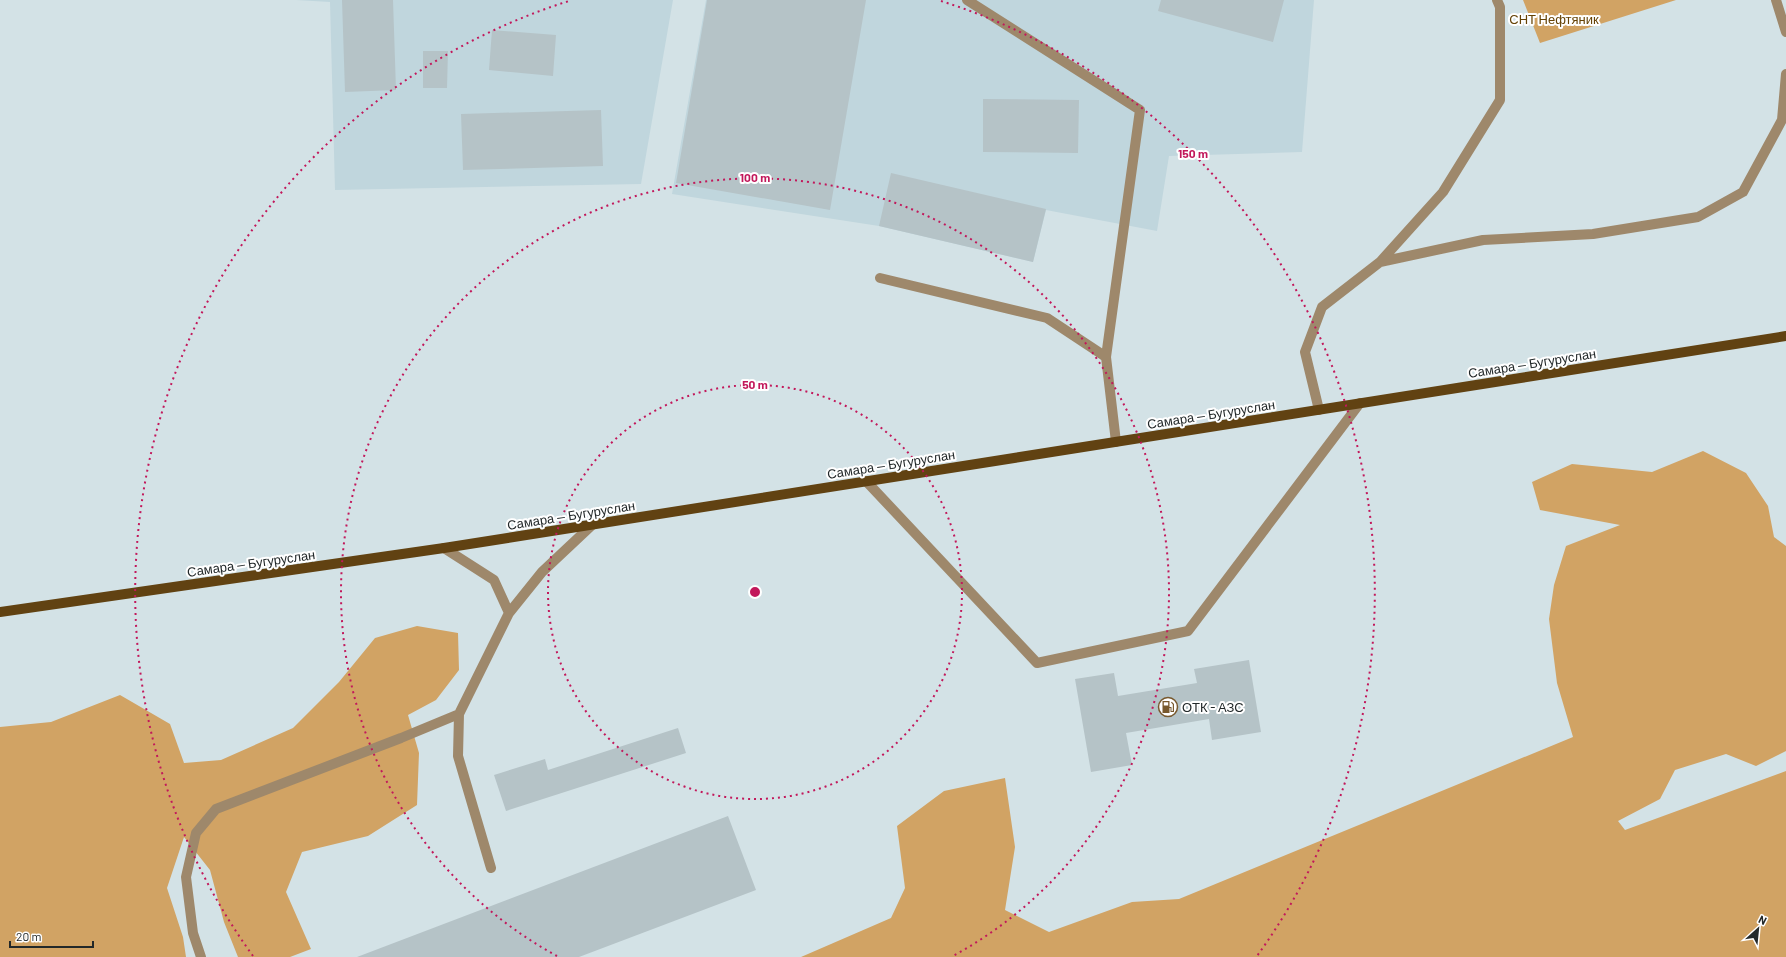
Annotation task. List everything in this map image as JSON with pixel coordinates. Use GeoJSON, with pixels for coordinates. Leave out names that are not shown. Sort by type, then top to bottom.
{"type":"FeatureCollection","features":[{"type":"Feature","properties":{"kind":"main road","name":"Самара — Бугуруслан"},"geometry":{"type":"LineString","coordinates":[[0,612],[444,548],[1786,336]]}},
{"type":"Feature","properties":{"kind":"lane"},"geometry":{"type":"LineString","coordinates":[[967,0],[1140,110],[1106,357],[1116,442]]}},
{"type":"Feature","properties":{"kind":"lane"},"geometry":{"type":"LineString","coordinates":[[1319,410],[1304,352],[1322,307],[1380,262],[1443,192],[1500,100],[1500,7],[1497,0]]}},
{"type":"Feature","properties":{"kind":"lane"},"geometry":{"type":"LineString","coordinates":[[1776,0],[1786,32]]}},
{"type":"Feature","properties":{"kind":"lane"},"geometry":{"type":"LineString","coordinates":[[1380,262],[1483,240],[1593,234],[1698,217],[1743,192],[1782,120],[1786,74]]}},
{"type":"Feature","properties":{"kind":"lane"},"geometry":{"type":"LineString","coordinates":[[880,278],[1047,318],[1106,357]]}},
{"type":"Feature","properties":{"kind":"lane"},"geometry":{"type":"LineString","coordinates":[[866,481],[1037,663],[1188,631],[1360,403]]}},
{"type":"Feature","properties":{"kind":"lane"},"geometry":{"type":"LineString","coordinates":[[491,868],[458,756],[459,714],[508,613],[542,572],[592,525]]}},
{"type":"Feature","properties":{"kind":"lane"},"geometry":{"type":"LineString","coordinates":[[444,548],[494,580],[508,613]]}},
{"type":"Feature","properties":{"kind":"lane"},"geometry":{"type":"LineString","coordinates":[[201,957],[193,933],[186,877],[196,833],[216,809],[402,738],[459,714]]}},
{"type":"Feature","properties":{"kind":"shaded area"},"geometry":{"type":"Polygon","coordinates":[[[296,0],[673,0],[641,184],[335,190],[330,2],[296,0]]]}},
{"type":"Feature","properties":{"kind":"shaded area"},"geometry":{"type":"Polygon","coordinates":[[[706,0],[1314,0],[1302,152],[1169,156],[1157,231],[1046,210],[1033,262],[879,226],[672,194],[706,0]]]}},
{"type":"Feature","properties":{"kind":"green space","name":"СНТ Нефтяник"},"geometry":{"type":"Polygon","coordinates":[[[1523,0],[1676,0],[1540,43],[1523,0]]]}},
{"type":"Feature","properties":{"kind":"green space"},"geometry":{"type":"Polygon","coordinates":[[[1703,451],[1746,473],[1768,506],[1774,537],[1786,546],[1786,751],[1756,766],[1726,754],[1675,770],[1660,799],[1618,821],[1625,830],[1786,771],[1786,957],[801,957],[891,918],[905,888],[897,826],[944,791],[1005,778],[1015,847],[1005,910],[1049,932],[1132,902],[1179,899],[1573,737],[1557,683],[1549,619],[1554,585],[1566,546],[1620,525],[1540,510],[1532,482],[1572,464],[1652,472],[1703,451]]]}},
{"type":"Feature","properties":{"kind":"green space"},"geometry":{"type":"Polygon","coordinates":[[[417,626],[458,633],[459,670],[436,700],[408,715],[419,753],[417,805],[368,836],[302,852],[286,892],[311,949],[290,957],[238,957],[224,922],[210,870],[184,837],[167,888],[183,937],[186,957],[0,957],[0,727],[51,722],[120,695],[170,724],[184,763],[221,760],[293,728],[339,682],[375,638],[417,626]]]}},
{"type":"Feature","properties":{"kind":"building"},"geometry":{"type":"Polygon","coordinates":[[[342,0],[393,0],[396,90],[345,92],[342,0]]]}},
{"type":"Feature","properties":{"kind":"building"},"geometry":{"type":"Polygon","coordinates":[[[707,0],[866,0],[830,210],[676,183],[707,0]]]}},
{"type":"Feature","properties":{"kind":"building"},"geometry":{"type":"Polygon","coordinates":[[[1161,0],[1284,0],[1273,42],[1158,11],[1161,0]]]}},
{"type":"Feature","properties":{"kind":"building"},"geometry":{"type":"Polygon","coordinates":[[[492,30],[556,35],[553,76],[489,70],[492,30]]]}},
{"type":"Feature","properties":{"kind":"building"},"geometry":{"type":"Polygon","coordinates":[[[423,51],[448,51],[447,88],[423,88],[423,51]]]}},
{"type":"Feature","properties":{"kind":"building"},"geometry":{"type":"Polygon","coordinates":[[[983,99],[1079,100],[1078,153],[983,152],[983,99]]]}},
{"type":"Feature","properties":{"kind":"building"},"geometry":{"type":"Polygon","coordinates":[[[601,110],[603,166],[463,170],[461,114],[601,110]]]}},
{"type":"Feature","properties":{"kind":"building"},"geometry":{"type":"Polygon","coordinates":[[[891,173],[1046,209],[1033,262],[879,226],[891,173]]]}},
{"type":"Feature","properties":{"kind":"building","name":"ОТК - АЗС"},"geometry":{"type":"Polygon","coordinates":[[[1249,660],[1261,732],[1212,740],[1209,719],[1126,733],[1132,765],[1091,772],[1075,679],[1114,673],[1118,696],[1197,683],[1194,669],[1249,660]]]}},
{"type":"Feature","properties":{"kind":"building"},"geometry":{"type":"Polygon","coordinates":[[[678,728],[686,753],[506,811],[494,775],[545,759],[548,770],[678,728]]]}},
{"type":"Feature","properties":{"kind":"building"},"geometry":{"type":"Polygon","coordinates":[[[728,816],[756,890],[579,957],[357,957],[728,816]]]}},
{"type":"Feature","properties":{"kind":"place","name":"ОТК - АЗС"},"geometry":{"type":"Point","coordinates":[1168,707]}}]}
